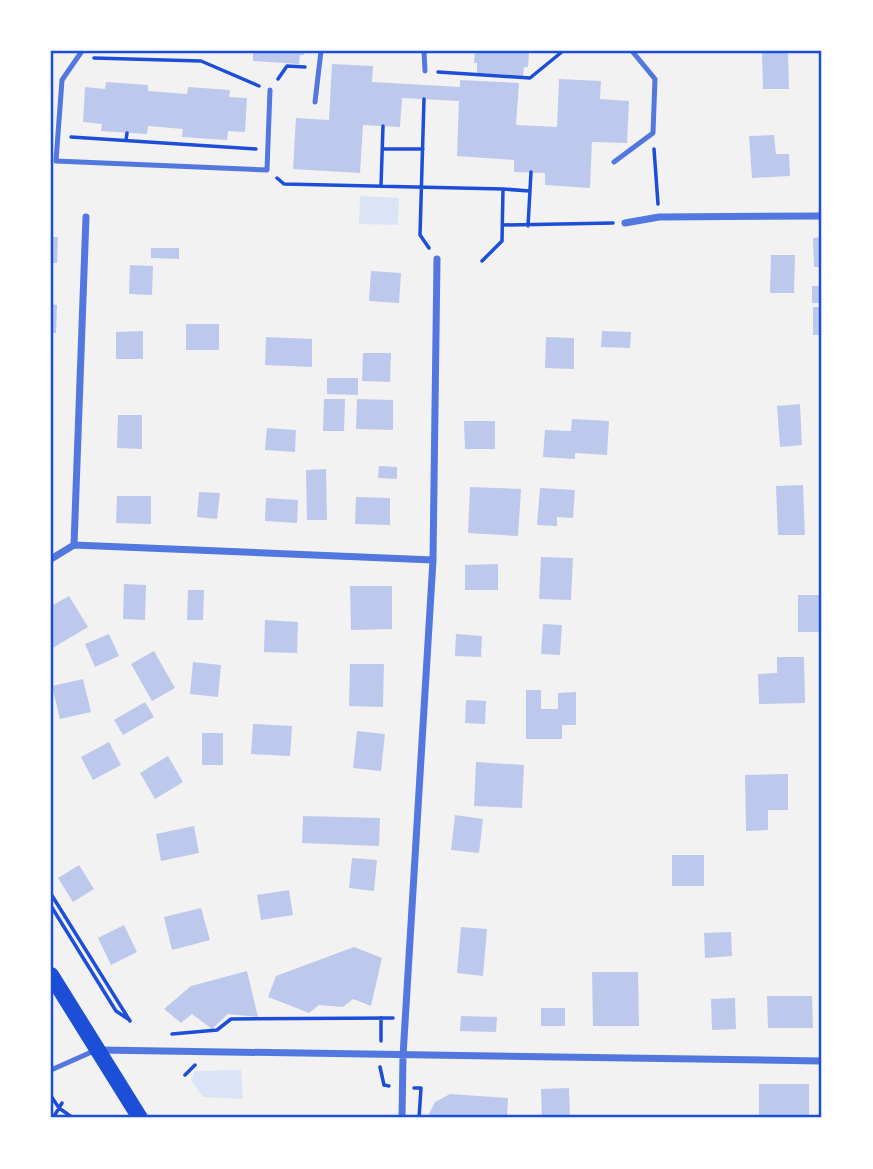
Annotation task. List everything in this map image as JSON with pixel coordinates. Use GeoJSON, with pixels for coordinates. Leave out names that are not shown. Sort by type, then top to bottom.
{"type":"FeatureCollection","features":[{"type":"Feature","properties":{"kind":"main road"},"geometry":{"type":"LineString","coordinates":[[51,975],[140,1118]]}},
{"type":"Feature","properties":{"kind":"street"},"geometry":{"type":"LineString","coordinates":[[625,223],[659,217],[822,216]]}},
{"type":"Feature","properties":{"kind":"street"},"geometry":{"type":"LineString","coordinates":[[74,545],[86,217]]}},
{"type":"Feature","properties":{"kind":"street"},"geometry":{"type":"LineString","coordinates":[[402,1118],[433,560],[437,259]]}},
{"type":"Feature","properties":{"kind":"street"},"geometry":{"type":"LineString","coordinates":[[51,559],[74,545],[433,560]]}},
{"type":"Feature","properties":{"kind":"street"},"geometry":{"type":"LineString","coordinates":[[96,1050],[822,1061]]}},
{"type":"Feature","properties":{"kind":"lane"},"geometry":{"type":"LineString","coordinates":[[82,51],[62,80],[56,161],[267,170],[270,90]]}},
{"type":"Feature","properties":{"kind":"lane"},"geometry":{"type":"LineString","coordinates":[[424,51],[425,71]]}},
{"type":"Feature","properties":{"kind":"lane"},"geometry":{"type":"LineString","coordinates":[[614,162],[653,133],[656,79],[632,51]]}},
{"type":"Feature","properties":{"kind":"lane"},"geometry":{"type":"LineString","coordinates":[[314,102],[320,54]]}},
{"type":"Feature","properties":{"kind":"lane"},"geometry":{"type":"LineString","coordinates":[[51,1070],[96,1050]]}},
{"type":"Feature","properties":{"kind":"path"},"geometry":{"type":"LineString","coordinates":[[425,71],[530,78],[563,51]]}},
{"type":"Feature","properties":{"kind":"path"},"geometry":{"type":"LineString","coordinates":[[78,57],[201,61],[270,90],[287,66],[307,67],[320,54]]}},
{"type":"Feature","properties":{"kind":"path"},"geometry":{"type":"LineString","coordinates":[[424,99],[420,235],[437,259]]}},
{"type":"Feature","properties":{"kind":"path"},"geometry":{"type":"LineString","coordinates":[[60,108],[69,136],[267,149]]}},
{"type":"Feature","properties":{"kind":"path"},"geometry":{"type":"LineString","coordinates":[[381,186],[383,126]]}},
{"type":"Feature","properties":{"kind":"path"},"geometry":{"type":"LineString","coordinates":[[126,140],[127,133]]}},
{"type":"Feature","properties":{"kind":"path"},"geometry":{"type":"LineString","coordinates":[[653,133],[659,217]]}},
{"type":"Feature","properties":{"kind":"path"},"geometry":{"type":"LineString","coordinates":[[205,138],[205,145]]}},
{"type":"Feature","properties":{"kind":"path"},"geometry":{"type":"LineString","coordinates":[[383,149],[423,149]]}},
{"type":"Feature","properties":{"kind":"path"},"geometry":{"type":"LineString","coordinates":[[267,170],[284,184],[530,191]]}},
{"type":"Feature","properties":{"kind":"path"},"geometry":{"type":"LineString","coordinates":[[528,226],[531,173]]}},
{"type":"Feature","properties":{"kind":"path"},"geometry":{"type":"LineString","coordinates":[[482,261],[502,241],[503,189]]}},
{"type":"Feature","properties":{"kind":"path"},"geometry":{"type":"LineString","coordinates":[[503,225],[625,223]]}},
{"type":"Feature","properties":{"kind":"path"},"geometry":{"type":"LineString","coordinates":[[51,894],[130,1021],[116,1011],[51,906]]}},
{"type":"Feature","properties":{"kind":"path"},"geometry":{"type":"LineString","coordinates":[[172,1034],[217,1030],[231,1018],[406,1018]]}},
{"type":"Feature","properties":{"kind":"path"},"geometry":{"type":"LineString","coordinates":[[185,1074],[197,1064]]}},
{"type":"Feature","properties":{"kind":"path"},"geometry":{"type":"LineString","coordinates":[[368,1067],[381,1067],[384,1085],[421,1088],[419,1118]]}},
{"type":"Feature","properties":{"kind":"path"},"geometry":{"type":"LineString","coordinates":[[51,1096],[73,1118]]}},
{"type":"Feature","properties":{"kind":"path"},"geometry":{"type":"LineString","coordinates":[[53,1118],[60,1105]]}},
{"type":"Feature","properties":{"kind":"shaded area"},"geometry":{"type":"Polygon","coordinates":[[[360,196],[399,198],[398,225],[359,224],[360,196]]]}},
{"type":"Feature","properties":{"kind":"shaded area"},"geometry":{"type":"Polygon","coordinates":[[[241,1070],[243,1099],[203,1097],[191,1080],[195,1071],[241,1070]]]}},
{"type":"Feature","properties":{"kind":"building"},"geometry":{"type":"Polygon","coordinates":[[[253,51],[305,51],[304,55],[300,55],[299,64],[253,61],[253,51]]]}},
{"type":"Feature","properties":{"kind":"building"},"geometry":{"type":"Polygon","coordinates":[[[475,51],[529,51],[528,67],[524,67],[523,76],[477,73],[475,51]]]}},
{"type":"Feature","properties":{"kind":"building"},"geometry":{"type":"Polygon","coordinates":[[[762,51],[788,51],[789,89],[763,89],[762,51]]]}},
{"type":"Feature","properties":{"kind":"building"},"geometry":{"type":"Polygon","coordinates":[[[332,64],[373,66],[372,82],[460,87],[460,80],[519,83],[516,125],[557,127],[559,79],[601,81],[600,99],[629,101],[627,143],[592,142],[590,188],[545,185],[545,173],[514,172],[514,160],[457,156],[459,101],[402,98],[400,127],[363,125],[360,173],[293,169],[296,118],[329,120],[332,64]]]}},
{"type":"Feature","properties":{"kind":"building"},"geometry":{"type":"Polygon","coordinates":[[[106,82],[148,85],[148,91],[187,94],[188,87],[230,90],[229,97],[247,98],[245,132],[228,131],[227,140],[182,137],[183,129],[148,126],[147,134],[101,131],[102,124],[83,122],[85,87],[105,89],[106,82]]]}},
{"type":"Feature","properties":{"kind":"building"},"geometry":{"type":"Polygon","coordinates":[[[774,135],[776,154],[789,154],[790,176],[752,178],[749,136],[774,135]]]}},
{"type":"Feature","properties":{"kind":"building"},"geometry":{"type":"Polygon","coordinates":[[[51,237],[58,237],[57,263],[51,263],[51,237]]]}},
{"type":"Feature","properties":{"kind":"building"},"geometry":{"type":"Polygon","coordinates":[[[822,237],[822,267],[814,267],[813,238],[822,237]]]}},
{"type":"Feature","properties":{"kind":"building"},"geometry":{"type":"Polygon","coordinates":[[[151,248],[179,248],[179,259],[151,258],[151,248]]]}},
{"type":"Feature","properties":{"kind":"building"},"geometry":{"type":"Polygon","coordinates":[[[771,255],[795,255],[794,293],[770,293],[771,255]]]}},
{"type":"Feature","properties":{"kind":"building"},"geometry":{"type":"Polygon","coordinates":[[[130,265],[153,266],[152,295],[129,294],[130,265]]]}},
{"type":"Feature","properties":{"kind":"building"},"geometry":{"type":"Polygon","coordinates":[[[371,271],[401,273],[399,303],[369,301],[371,271]]]}},
{"type":"Feature","properties":{"kind":"building"},"geometry":{"type":"Polygon","coordinates":[[[812,286],[822,286],[822,303],[812,303],[812,286]]]}},
{"type":"Feature","properties":{"kind":"building"},"geometry":{"type":"Polygon","coordinates":[[[51,304],[57,305],[56,333],[51,333],[51,304]]]}},
{"type":"Feature","properties":{"kind":"building"},"geometry":{"type":"Polygon","coordinates":[[[813,307],[822,307],[822,335],[813,335],[813,307]]]}},
{"type":"Feature","properties":{"kind":"building"},"geometry":{"type":"Polygon","coordinates":[[[186,324],[219,324],[219,350],[186,350],[186,324]]]}},
{"type":"Feature","properties":{"kind":"building"},"geometry":{"type":"Polygon","coordinates":[[[143,331],[143,359],[116,359],[116,332],[143,331]]]}},
{"type":"Feature","properties":{"kind":"building"},"geometry":{"type":"Polygon","coordinates":[[[602,331],[631,332],[630,348],[601,347],[602,331]]]}},
{"type":"Feature","properties":{"kind":"building"},"geometry":{"type":"Polygon","coordinates":[[[266,337],[312,339],[312,367],[265,365],[266,337]]]}},
{"type":"Feature","properties":{"kind":"building"},"geometry":{"type":"Polygon","coordinates":[[[546,337],[574,338],[574,369],[545,368],[546,337]]]}},
{"type":"Feature","properties":{"kind":"building"},"geometry":{"type":"Polygon","coordinates":[[[363,353],[391,353],[390,382],[362,381],[363,353]]]}},
{"type":"Feature","properties":{"kind":"building"},"geometry":{"type":"Polygon","coordinates":[[[327,378],[358,378],[358,395],[327,394],[327,378]]]}},
{"type":"Feature","properties":{"kind":"building"},"geometry":{"type":"Polygon","coordinates":[[[324,399],[345,399],[344,431],[323,431],[324,399]]]}},
{"type":"Feature","properties":{"kind":"building"},"geometry":{"type":"Polygon","coordinates":[[[357,399],[393,400],[393,430],[356,429],[357,399]]]}},
{"type":"Feature","properties":{"kind":"building"},"geometry":{"type":"Polygon","coordinates":[[[800,404],[802,445],[780,447],[777,406],[800,404]]]}},
{"type":"Feature","properties":{"kind":"building"},"geometry":{"type":"Polygon","coordinates":[[[118,415],[142,415],[142,449],[117,448],[118,415]]]}},
{"type":"Feature","properties":{"kind":"building"},"geometry":{"type":"Polygon","coordinates":[[[572,419],[609,421],[607,455],[575,453],[575,459],[543,457],[545,430],[571,431],[572,419]]]}},
{"type":"Feature","properties":{"kind":"building"},"geometry":{"type":"Polygon","coordinates":[[[464,421],[495,421],[495,449],[465,449],[464,421]]]}},
{"type":"Feature","properties":{"kind":"building"},"geometry":{"type":"Polygon","coordinates":[[[267,428],[296,430],[295,452],[265,450],[267,428]]]}},
{"type":"Feature","properties":{"kind":"building"},"geometry":{"type":"Polygon","coordinates":[[[379,466],[397,467],[397,479],[378,478],[379,466]]]}},
{"type":"Feature","properties":{"kind":"building"},"geometry":{"type":"Polygon","coordinates":[[[326,469],[327,520],[307,520],[306,470],[326,469]]]}},
{"type":"Feature","properties":{"kind":"building"},"geometry":{"type":"Polygon","coordinates":[[[803,485],[805,535],[778,535],[776,486],[803,485]]]}},
{"type":"Feature","properties":{"kind":"building"},"geometry":{"type":"Polygon","coordinates":[[[470,487],[521,489],[518,536],[468,533],[470,487]]]}},
{"type":"Feature","properties":{"kind":"building"},"geometry":{"type":"Polygon","coordinates":[[[540,488],[575,490],[573,518],[557,517],[557,526],[537,525],[540,488]]]}},
{"type":"Feature","properties":{"kind":"building"},"geometry":{"type":"Polygon","coordinates":[[[199,492],[220,493],[217,519],[197,517],[199,492]]]}},
{"type":"Feature","properties":{"kind":"building"},"geometry":{"type":"Polygon","coordinates":[[[117,496],[151,496],[151,524],[116,523],[117,496]]]}},
{"type":"Feature","properties":{"kind":"building"},"geometry":{"type":"Polygon","coordinates":[[[356,497],[390,498],[390,525],[355,524],[356,497]]]}},
{"type":"Feature","properties":{"kind":"building"},"geometry":{"type":"Polygon","coordinates":[[[266,498],[298,500],[297,523],[265,521],[266,498]]]}},
{"type":"Feature","properties":{"kind":"building"},"geometry":{"type":"Polygon","coordinates":[[[541,557],[573,558],[571,600],[539,599],[541,557]]]}},
{"type":"Feature","properties":{"kind":"building"},"geometry":{"type":"Polygon","coordinates":[[[498,564],[498,590],[465,590],[465,565],[498,564]]]}},
{"type":"Feature","properties":{"kind":"building"},"geometry":{"type":"Polygon","coordinates":[[[124,584],[146,585],[145,620],[123,619],[124,584]]]}},
{"type":"Feature","properties":{"kind":"building"},"geometry":{"type":"Polygon","coordinates":[[[350,586],[392,586],[392,629],[351,630],[350,586]]]}},
{"type":"Feature","properties":{"kind":"building"},"geometry":{"type":"Polygon","coordinates":[[[188,590],[204,590],[203,620],[187,620],[188,590]]]}},
{"type":"Feature","properties":{"kind":"building"},"geometry":{"type":"Polygon","coordinates":[[[798,595],[822,595],[822,632],[798,632],[798,595]]]}},
{"type":"Feature","properties":{"kind":"building"},"geometry":{"type":"Polygon","coordinates":[[[69,596],[88,627],[51,649],[51,606],[69,596]]]}},
{"type":"Feature","properties":{"kind":"building"},"geometry":{"type":"Polygon","coordinates":[[[265,620],[298,622],[297,653],[264,652],[265,620]]]}},
{"type":"Feature","properties":{"kind":"building"},"geometry":{"type":"Polygon","coordinates":[[[543,624],[562,625],[560,655],[541,654],[543,624]]]}},
{"type":"Feature","properties":{"kind":"building"},"geometry":{"type":"Polygon","coordinates":[[[109,634],[119,656],[95,667],[85,644],[109,634]]]}},
{"type":"Feature","properties":{"kind":"building"},"geometry":{"type":"Polygon","coordinates":[[[456,634],[482,636],[481,657],[455,656],[456,634]]]}},
{"type":"Feature","properties":{"kind":"building"},"geometry":{"type":"Polygon","coordinates":[[[154,651],[175,688],[152,701],[131,664],[154,651]]]}},
{"type":"Feature","properties":{"kind":"building"},"geometry":{"type":"Polygon","coordinates":[[[777,657],[804,657],[805,703],[759,704],[758,674],[777,673],[777,657]]]}},
{"type":"Feature","properties":{"kind":"building"},"geometry":{"type":"Polygon","coordinates":[[[193,662],[221,665],[218,697],[190,694],[193,662]]]}},
{"type":"Feature","properties":{"kind":"building"},"geometry":{"type":"Polygon","coordinates":[[[350,664],[384,664],[383,707],[349,706],[350,664]]]}},
{"type":"Feature","properties":{"kind":"building"},"geometry":{"type":"Polygon","coordinates":[[[83,679],[91,712],[60,719],[52,686],[83,679]]]}},
{"type":"Feature","properties":{"kind":"building"},"geometry":{"type":"Polygon","coordinates":[[[526,690],[541,690],[541,709],[558,709],[558,693],[576,692],[576,725],[562,725],[562,739],[526,739],[526,690]]]}},
{"type":"Feature","properties":{"kind":"building"},"geometry":{"type":"Polygon","coordinates":[[[466,700],[486,701],[485,724],[465,723],[466,700]]]}},
{"type":"Feature","properties":{"kind":"building"},"geometry":{"type":"Polygon","coordinates":[[[145,702],[154,717],[123,735],[114,720],[145,702]]]}},
{"type":"Feature","properties":{"kind":"building"},"geometry":{"type":"Polygon","coordinates":[[[253,724],[292,726],[290,756],[251,754],[253,724]]]}},
{"type":"Feature","properties":{"kind":"building"},"geometry":{"type":"Polygon","coordinates":[[[357,731],[385,734],[381,771],[353,768],[357,731]]]}},
{"type":"Feature","properties":{"kind":"building"},"geometry":{"type":"Polygon","coordinates":[[[202,733],[223,733],[223,765],[202,765],[202,733]]]}},
{"type":"Feature","properties":{"kind":"building"},"geometry":{"type":"Polygon","coordinates":[[[109,742],[121,765],[93,780],[81,757],[109,742]]]}},
{"type":"Feature","properties":{"kind":"building"},"geometry":{"type":"Polygon","coordinates":[[[168,756],[183,782],[155,799],[140,773],[168,756]]]}},
{"type":"Feature","properties":{"kind":"building"},"geometry":{"type":"Polygon","coordinates":[[[476,762],[524,765],[522,808],[474,806],[476,762]]]}},
{"type":"Feature","properties":{"kind":"building"},"geometry":{"type":"Polygon","coordinates":[[[788,774],[788,810],[768,810],[768,830],[746,831],[745,775],[788,774]]]}},
{"type":"Feature","properties":{"kind":"building"},"geometry":{"type":"Polygon","coordinates":[[[455,815],[483,819],[479,853],[451,850],[455,815]]]}},
{"type":"Feature","properties":{"kind":"building"},"geometry":{"type":"Polygon","coordinates":[[[303,816],[380,818],[379,846],[302,843],[303,816]]]}},
{"type":"Feature","properties":{"kind":"building"},"geometry":{"type":"Polygon","coordinates":[[[194,826],[199,853],[161,861],[156,834],[194,826]]]}},
{"type":"Feature","properties":{"kind":"building"},"geometry":{"type":"Polygon","coordinates":[[[672,855],[704,855],[704,886],[672,886],[672,855]]]}},
{"type":"Feature","properties":{"kind":"building"},"geometry":{"type":"Polygon","coordinates":[[[352,858],[377,860],[374,891],[349,888],[352,858]]]}},
{"type":"Feature","properties":{"kind":"building"},"geometry":{"type":"Polygon","coordinates":[[[79,865],[94,889],[73,902],[58,878],[79,865]]]}},
{"type":"Feature","properties":{"kind":"building"},"geometry":{"type":"Polygon","coordinates":[[[289,890],[293,915],[261,920],[257,895],[289,890]]]}},
{"type":"Feature","properties":{"kind":"building"},"geometry":{"type":"Polygon","coordinates":[[[201,908],[210,940],[172,950],[164,917],[201,908]]]}},
{"type":"Feature","properties":{"kind":"building"},"geometry":{"type":"Polygon","coordinates":[[[124,925],[137,952],[111,965],[98,938],[124,925]]]}},
{"type":"Feature","properties":{"kind":"building"},"geometry":{"type":"Polygon","coordinates":[[[461,927],[487,929],[483,976],[457,973],[461,927]]]}},
{"type":"Feature","properties":{"kind":"building"},"geometry":{"type":"Polygon","coordinates":[[[731,932],[732,956],[705,958],[704,933],[731,932]]]}},
{"type":"Feature","properties":{"kind":"building"},"geometry":{"type":"Polygon","coordinates":[[[354,947],[382,958],[371,1006],[353,999],[343,1007],[319,1005],[309,1013],[268,997],[276,976],[354,947]]]}},
{"type":"Feature","properties":{"kind":"building"},"geometry":{"type":"Polygon","coordinates":[[[247,971],[258,1017],[228,1014],[212,1029],[192,1014],[181,1023],[164,1009],[191,986],[247,971]]]}},
{"type":"Feature","properties":{"kind":"building"},"geometry":{"type":"Polygon","coordinates":[[[592,972],[638,972],[639,1026],[593,1026],[592,972]]]}},
{"type":"Feature","properties":{"kind":"building"},"geometry":{"type":"Polygon","coordinates":[[[767,996],[812,996],[813,1028],[768,1028],[767,996]]]}},
{"type":"Feature","properties":{"kind":"building"},"geometry":{"type":"Polygon","coordinates":[[[735,998],[736,1029],[712,1030],[711,999],[735,998]]]}},
{"type":"Feature","properties":{"kind":"building"},"geometry":{"type":"Polygon","coordinates":[[[541,1008],[565,1008],[565,1026],[541,1026],[541,1008]]]}},
{"type":"Feature","properties":{"kind":"building"},"geometry":{"type":"Polygon","coordinates":[[[461,1016],[497,1017],[496,1032],[460,1031],[461,1016]]]}},
{"type":"Feature","properties":{"kind":"building"},"geometry":{"type":"Polygon","coordinates":[[[759,1084],[809,1084],[809,1118],[759,1118],[759,1084]]]}},
{"type":"Feature","properties":{"kind":"building"},"geometry":{"type":"Polygon","coordinates":[[[569,1088],[570,1118],[542,1118],[541,1089],[569,1088]]]}},
{"type":"Feature","properties":{"kind":"building"},"geometry":{"type":"Polygon","coordinates":[[[450,1094],[508,1098],[507,1118],[427,1118],[435,1102],[450,1094]]]}}]}
